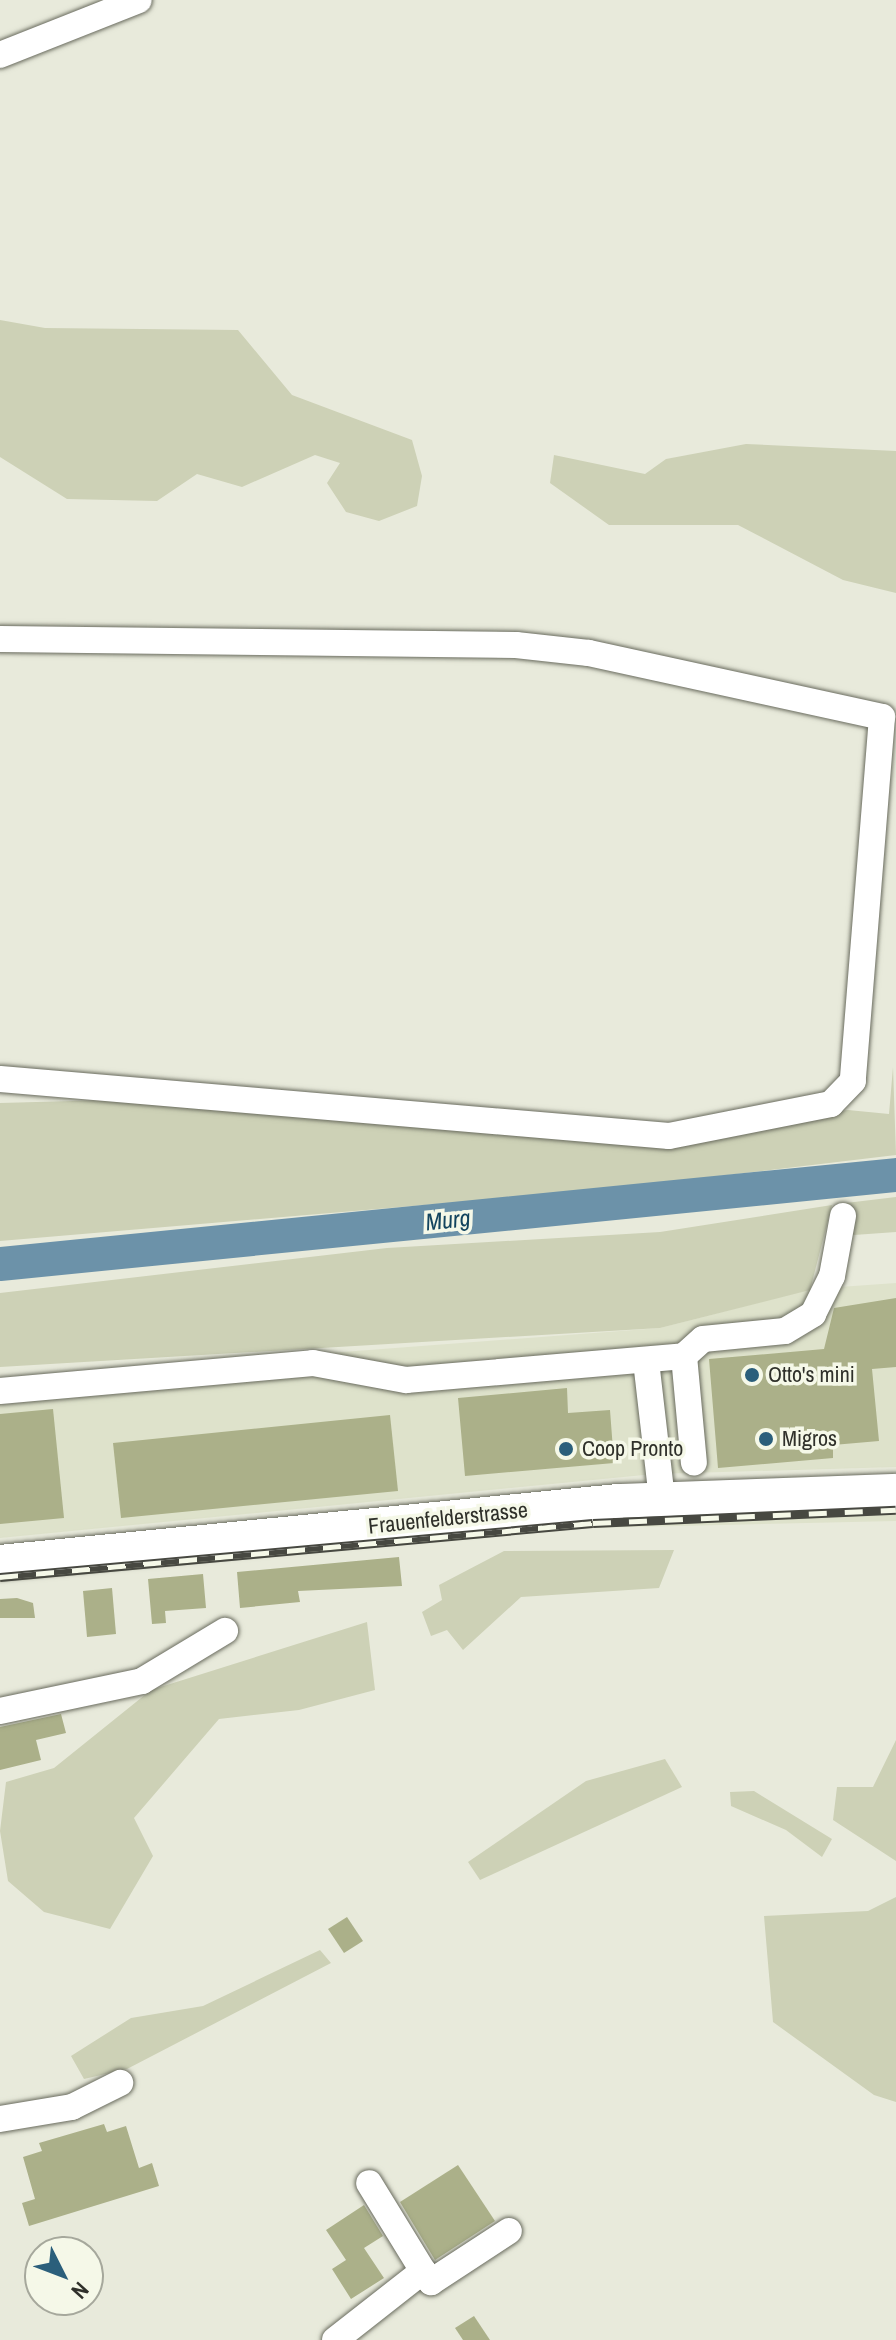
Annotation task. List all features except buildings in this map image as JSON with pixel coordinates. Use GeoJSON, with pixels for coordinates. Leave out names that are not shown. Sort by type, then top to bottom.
{"type":"FeatureCollection","features":[{"type":"Feature","properties":{"kind":"main road","name":"Frauenfelderstrasse"},"geometry":{"type":"LineString","coordinates":[[0,1562],[662,1499],[896,1491]]}},
{"type":"Feature","properties":{"kind":"street"},"geometry":{"type":"LineString","coordinates":[[0,55],[139,0]]}},
{"type":"Feature","properties":{"kind":"street"},"geometry":{"type":"LineString","coordinates":[[0,639],[516,645],[589,653],[882,717],[860,1061],[847,1092],[831,1104],[669,1136],[0,1079]]}},
{"type":"Feature","properties":{"kind":"street"},"geometry":{"type":"LineString","coordinates":[[0,1391],[313,1363],[406,1380],[684,1356],[703,1339],[785,1331],[813,1314],[832,1276],[843,1216]]}},
{"type":"Feature","properties":{"kind":"street"},"geometry":{"type":"LineString","coordinates":[[684,1356],[694,1463]]}},
{"type":"Feature","properties":{"kind":"street"},"geometry":{"type":"LineString","coordinates":[[646,1361],[662,1499]]}},
{"type":"Feature","properties":{"kind":"street"},"geometry":{"type":"LineString","coordinates":[[0,1711],[142,1681],[225,1631]]}},
{"type":"Feature","properties":{"kind":"street"},"geometry":{"type":"LineString","coordinates":[[0,2119],[72,2107],[120,2083]]}},
{"type":"Feature","properties":{"kind":"street"},"geometry":{"type":"LineString","coordinates":[[369,2183],[431,2282],[509,2231]]}},
{"type":"Feature","properties":{"kind":"street"},"geometry":{"type":"LineString","coordinates":[[335,2340],[423,2271]]}},
{"type":"Feature","properties":{"kind":"shaded area"},"geometry":{"type":"Polygon","coordinates":[[[0,320],[45,328],[238,330],[292,395],[412,440],[422,476],[417,506],[379,521],[346,512],[327,483],[340,463],[315,455],[242,487],[197,474],[157,501],[67,499],[0,457],[0,320]]]}},
{"type":"Feature","properties":{"kind":"shaded area"},"geometry":{"type":"Polygon","coordinates":[[[746,444],[896,451],[896,593],[843,580],[738,525],[609,525],[550,483],[554,455],[645,474],[666,459],[746,444]]]}},
{"type":"Feature","properties":{"kind":"shaded area"},"geometry":{"type":"Polygon","coordinates":[[[893,1067],[896,1155],[601,1190],[0,1241],[0,1103],[219,1097],[615,1140],[848,1110],[889,1114],[893,1067]]]}},
{"type":"Feature","properties":{"kind":"shaded area"},"geometry":{"type":"Polygon","coordinates":[[[896,1197],[896,1232],[840,1236],[846,1203],[896,1197]]]}},
{"type":"Feature","properties":{"kind":"shaded area"},"geometry":{"type":"Polygon","coordinates":[[[832,1205],[810,1290],[660,1328],[0,1367],[0,1293],[387,1248],[660,1232],[832,1205]]]}},
{"type":"Feature","properties":{"kind":"shaded area"},"geometry":{"type":"Polygon","coordinates":[[[896,1283],[896,1467],[654,1474],[0,1538],[0,1378],[660,1328],[811,1289],[896,1283]]]}},
{"type":"Feature","properties":{"kind":"shaded area"},"geometry":{"type":"Polygon","coordinates":[[[896,1503],[896,1521],[590,1528],[0,1582],[0,1571],[649,1513],[896,1503]]]}},
{"type":"Feature","properties":{"kind":"shaded area"},"geometry":{"type":"Polygon","coordinates":[[[674,1550],[659,1588],[521,1597],[463,1650],[447,1630],[431,1636],[422,1612],[442,1600],[439,1585],[504,1551],[674,1550]]]}},
{"type":"Feature","properties":{"kind":"shaded area"},"geometry":{"type":"Polygon","coordinates":[[[367,1622],[375,1690],[299,1710],[219,1719],[134,1818],[153,1856],[110,1929],[44,1912],[8,1881],[0,1831],[6,1782],[54,1768],[151,1690],[367,1622]]]}},
{"type":"Feature","properties":{"kind":"shaded area"},"geometry":{"type":"Polygon","coordinates":[[[896,1740],[896,1861],[833,1820],[837,1787],[873,1787],[896,1740]]]}},
{"type":"Feature","properties":{"kind":"shaded area"},"geometry":{"type":"Polygon","coordinates":[[[665,1759],[682,1787],[480,1880],[468,1862],[586,1781],[665,1759]]]}},
{"type":"Feature","properties":{"kind":"shaded area"},"geometry":{"type":"Polygon","coordinates":[[[754,1791],[832,1839],[822,1857],[786,1830],[731,1806],[730,1792],[754,1791]]]}},
{"type":"Feature","properties":{"kind":"shaded area"},"geometry":{"type":"Polygon","coordinates":[[[896,1897],[896,2102],[874,2095],[773,2022],[764,1916],[868,1911],[896,1897]]]}},
{"type":"Feature","properties":{"kind":"shaded area"},"geometry":{"type":"Polygon","coordinates":[[[320,1950],[331,1963],[127,2069],[84,2079],[71,2056],[131,2018],[203,2006],[320,1950]]]}},
{"type":"Feature","properties":{"kind":"waterway","name":"Murg"},"geometry":{"type":"LineString","coordinates":[[0,1264],[896,1175]]}},
{"type":"Feature","properties":{"kind":"railway"},"geometry":{"type":"LineString","coordinates":[[0,1577],[593,1523],[896,1510]]}},
{"type":"Feature","properties":{"kind":"place","name":"Otto's mini"},"geometry":{"type":"Point","coordinates":[752,1375]}},
{"type":"Feature","properties":{"kind":"place","name":"Migros"},"geometry":{"type":"Point","coordinates":[766,1439]}},
{"type":"Feature","properties":{"kind":"place","name":"Coop Pronto"},"geometry":{"type":"Point","coordinates":[566,1449]}}]}
